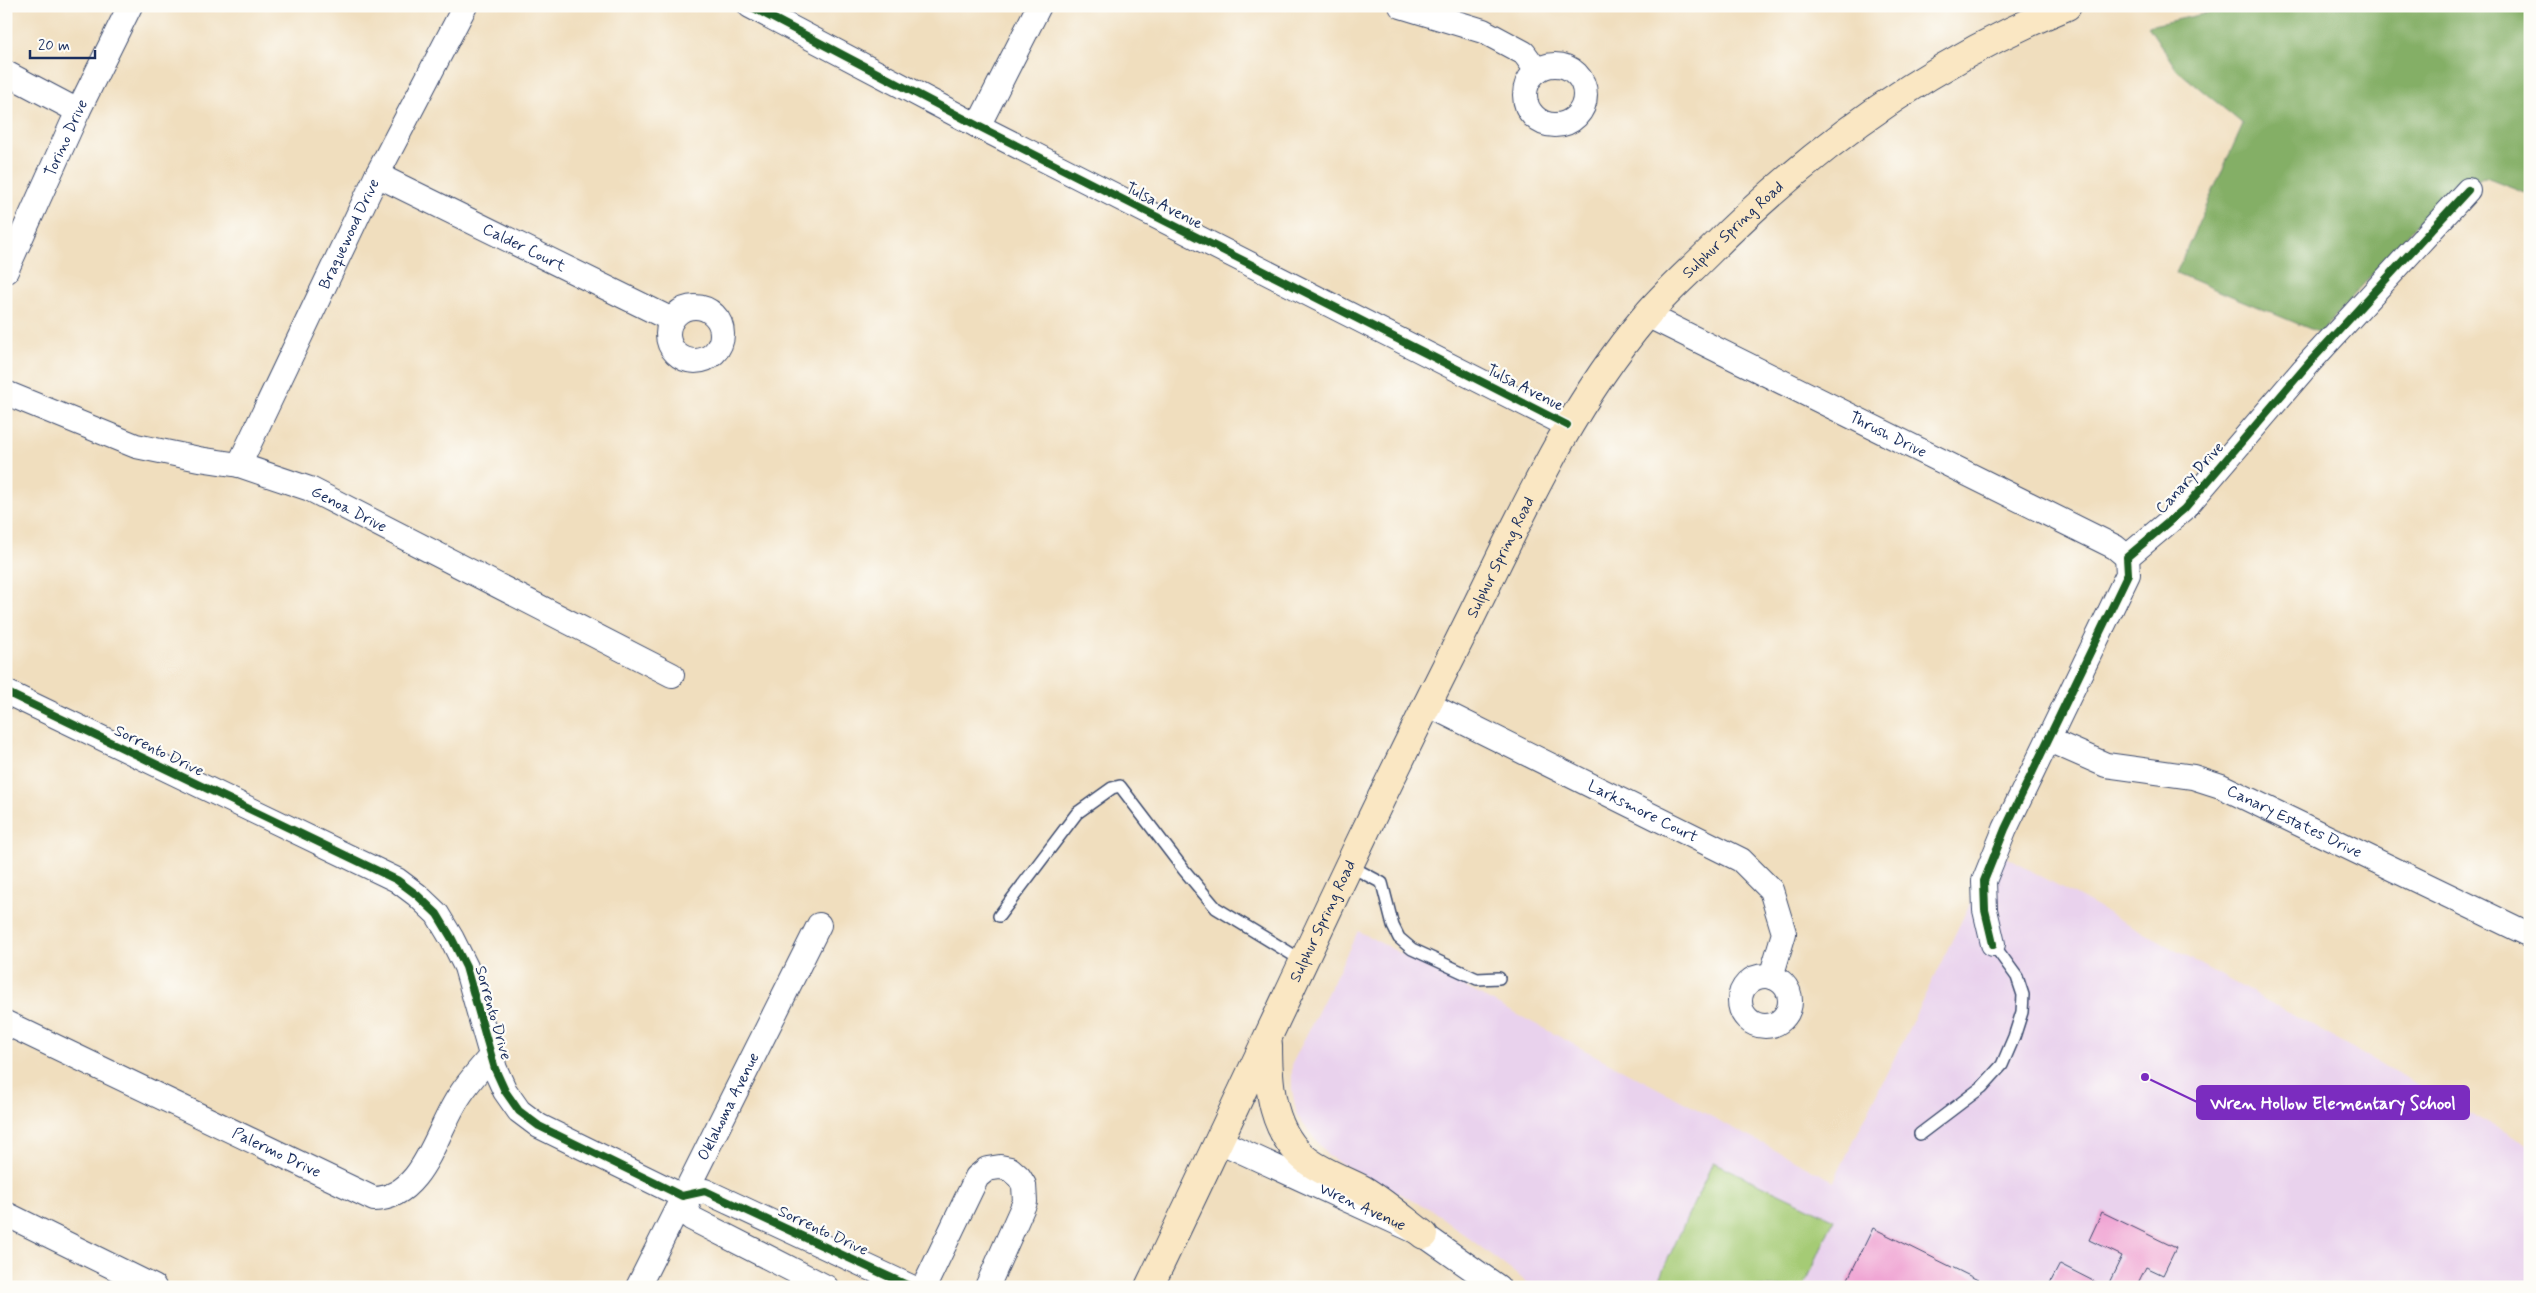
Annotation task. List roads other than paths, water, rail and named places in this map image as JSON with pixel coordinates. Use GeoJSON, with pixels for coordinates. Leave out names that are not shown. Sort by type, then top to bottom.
{"type":"FeatureCollection","features":[{"type":"Feature","properties":{"kind":"main road","name":"Sulphur Spring Road"},"geometry":{"type":"LineString","coordinates":[[1149,1287],[1427,704],[1568,425],[1607,366],[1646,314],[1753,208],[1809,160],[1860,121],[1931,74],[1983,44],[2067,6]]}},
{"type":"Feature","properties":{"kind":"main road"},"geometry":{"type":"LineString","coordinates":[[1268,1038],[1268,1081],[1281,1128],[1291,1145],[1308,1161],[1364,1190],[1424,1236]]}},
{"type":"Feature","properties":{"kind":"street","name":"Torino Drive"},"geometry":{"type":"LineString","coordinates":[[6,271],[78,110],[130,6]]}},
{"type":"Feature","properties":{"kind":"street","name":"Braquewood Drive"},"geometry":{"type":"LineString","coordinates":[[240,465],[377,176],[465,6]]}},
{"type":"Feature","properties":{"kind":"street","name":"Tulsa Avenue"},"geometry":{"type":"LineString","coordinates":[[750,6],[775,12],[978,126],[1568,425]]}},
{"type":"Feature","properties":{"kind":"street"},"geometry":{"type":"LineString","coordinates":[[978,126],[1039,6]]}},
{"type":"Feature","properties":{"kind":"street"},"geometry":{"type":"LineString","coordinates":[[1401,6],[1483,32],[1524,53],[1537,71]]}},
{"type":"Feature","properties":{"kind":"street"},"geometry":{"type":"LineString","coordinates":[[6,74],[78,110]]}},
{"type":"Feature","properties":{"kind":"street","name":"Calder Court"},"geometry":{"type":"LineString","coordinates":[[377,176],[672,320]]}},
{"type":"Feature","properties":{"kind":"street","name":"Canary Drive"},"geometry":{"type":"LineString","coordinates":[[2126,557],[2184,509],[2309,362],[2468,190]]}},
{"type":"Feature","properties":{"kind":"street","name":"Thrush Drive"},"geometry":{"type":"LineString","coordinates":[[1646,314],[2116,547],[2126,557]]}},
{"type":"Feature","properties":{"kind":"street","name":"Genoa Drive"},"geometry":{"type":"LineString","coordinates":[[6,393],[136,446],[240,465],[310,489],[672,675]]}},
{"type":"Feature","properties":{"kind":"street"},"geometry":{"type":"LineString","coordinates":[[1992,944],[1986,910],[1984,881],[2005,829],[2128,574],[2126,557]]}},
{"type":"Feature","properties":{"kind":"street","name":"Sorrento Drive"},"geometry":{"type":"LineString","coordinates":[[6,692],[397,880],[417,895],[437,914],[466,967],[491,1056],[505,1091],[520,1110],[539,1126],[682,1196],[705,1191],[911,1287]]}},
{"type":"Feature","properties":{"kind":"street","name":"Larksmore Court"},"geometry":{"type":"LineString","coordinates":[[1427,704],[1741,860],[1771,890],[1784,933],[1771,977]]}},
{"type":"Feature","properties":{"kind":"street","name":"Canary Estates Drive"},"geometry":{"type":"LineString","coordinates":[[2049,740],[2106,766],[2193,777],[2220,786],[2530,935]]}},
{"type":"Feature","properties":{"kind":"street","name":"Oklahoma Avenue"},"geometry":{"type":"LineString","coordinates":[[638,1287],[819,925]]}},
{"type":"Feature","properties":{"kind":"street","name":"Palermo Drive"},"geometry":{"type":"LineString","coordinates":[[6,1023],[374,1199],[385,1199],[400,1192],[411,1183],[430,1153],[459,1095],[491,1056]]}},
{"type":"Feature","properties":{"kind":"street","name":"Wren Avenue"},"geometry":{"type":"LineString","coordinates":[[1219,1141],[1424,1236],[1498,1287]]}},
{"type":"Feature","properties":{"kind":"street"},"geometry":{"type":"LineString","coordinates":[[924,1287],[977,1177],[987,1169],[1000,1167],[1010,1169],[1019,1177],[1024,1185],[1025,1202],[987,1287]]}},
{"type":"Feature","properties":{"kind":"street"},"geometry":{"type":"LineString","coordinates":[[682,1196],[691,1218],[826,1287]]}},
{"type":"Feature","properties":{"kind":"street"},"geometry":{"type":"LineString","coordinates":[[6,1214],[154,1287]]}},
{"type":"Feature","properties":{"kind":"lane"},"geometry":{"type":"LineString","coordinates":[[999,916],[1077,813],[1112,788],[1120,786],[1184,870],[1216,908],[1304,962]]}},
{"type":"Feature","properties":{"kind":"lane"},"geometry":{"type":"LineString","coordinates":[[1350,866],[1382,883],[1393,926],[1399,938],[1412,949],[1477,980],[1499,978]]}},
{"type":"Feature","properties":{"kind":"lane"},"geometry":{"type":"LineString","coordinates":[[1920,1134],[1982,1087],[2002,1064],[2014,1037],[2022,1012],[2023,995],[2017,977],[1992,944]]}},
{"type":"Feature","properties":{"kind":"place","name":"Wren Hollow Elementary School"},"geometry":{"type":"Point","coordinates":[2145,1077]}}]}
